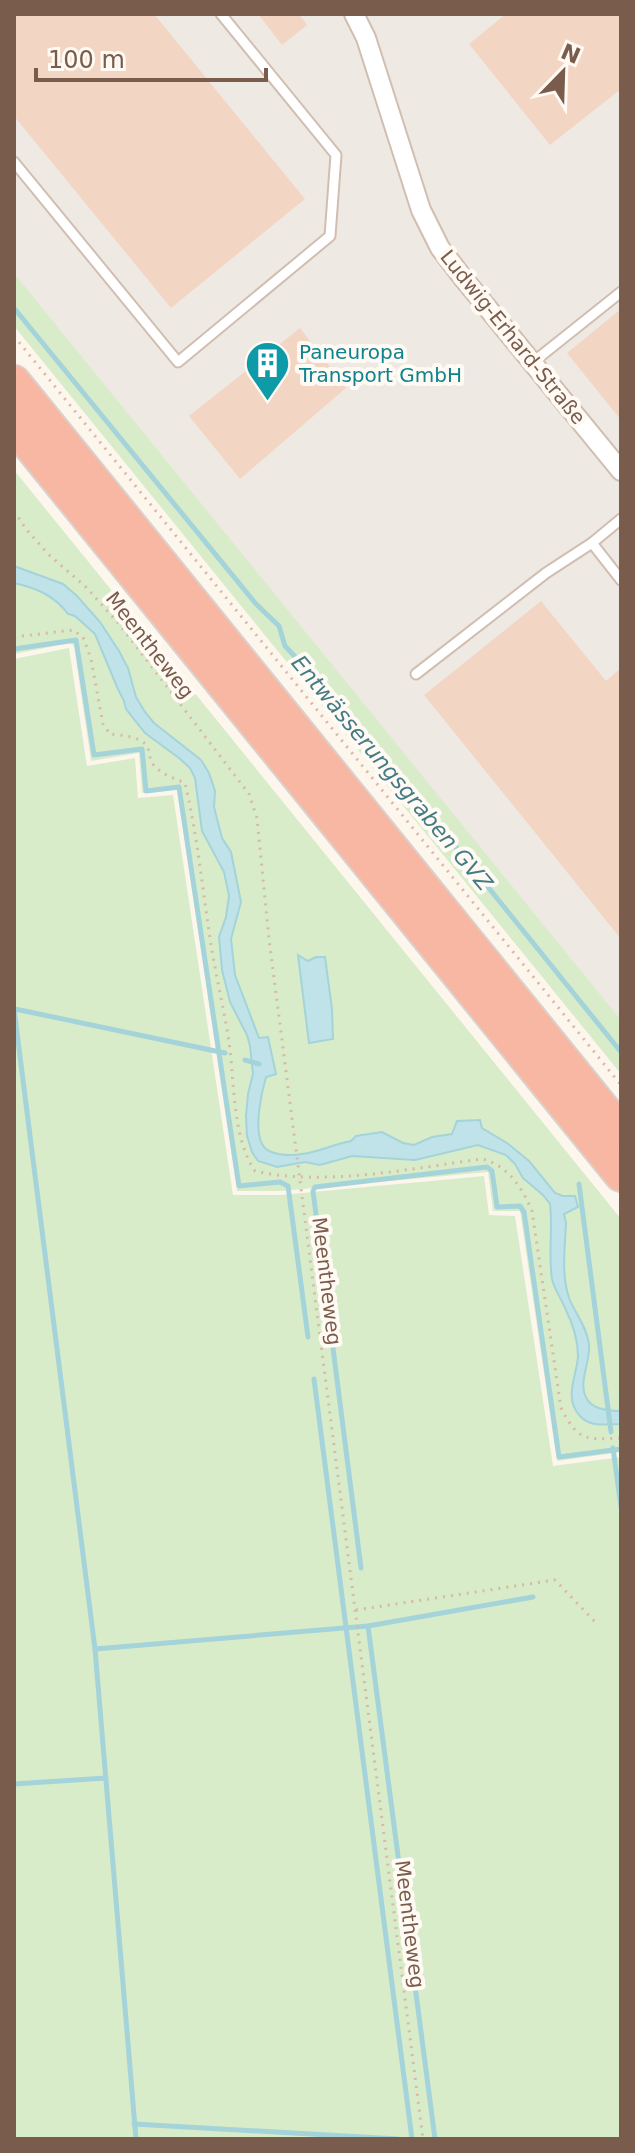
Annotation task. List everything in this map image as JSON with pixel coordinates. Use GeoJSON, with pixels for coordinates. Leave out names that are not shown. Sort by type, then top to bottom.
{"type":"FeatureCollection","features":[{"type":"Feature","properties":{"kind":"highway"},"geometry":{"type":"LineString","coordinates":[[14,382],[621,1131]]}},
{"type":"Feature","properties":{"kind":"highway"},"geometry":{"type":"LineString","coordinates":[[14,426],[621,1175]]}},
{"type":"Feature","properties":{"kind":"street","name":"Ludwig-Erhard-Straße"},"geometry":{"type":"LineString","coordinates":[[354,14],[366,38],[421,210],[448,258],[621,471]]}},
{"type":"Feature","properties":{"kind":"lane"},"geometry":{"type":"LineString","coordinates":[[14,162],[178,362],[330,236],[336,155],[221,14]]}},
{"type":"Feature","properties":{"kind":"lane"},"geometry":{"type":"LineString","coordinates":[[532,363],[621,292]]}},
{"type":"Feature","properties":{"kind":"lane"},"geometry":{"type":"LineString","coordinates":[[416,674],[621,519]]}},
{"type":"Feature","properties":{"kind":"lane"},"geometry":{"type":"LineString","coordinates":[[592,543],[621,580]]}},
{"type":"Feature","properties":{"kind":"path"},"geometry":{"type":"LineString","coordinates":[[14,336],[621,1085]]}},
{"type":"Feature","properties":{"kind":"path","name":"Meentheweg"},"geometry":{"type":"LineString","coordinates":[[14,511],[48,554],[87,588],[119,624],[249,794],[257,818],[264,902],[423,2139]]}},
{"type":"Feature","properties":{"kind":"path"},"geometry":{"type":"LineString","coordinates":[[14,637],[73,630],[83,637],[91,659],[103,724],[110,734],[127,736],[147,746],[152,762],[164,774],[185,783],[228,1036],[239,1126],[246,1158],[255,1171],[299,1178],[384,1172],[482,1159],[507,1172],[524,1192],[532,1211],[561,1408],[573,1430],[593,1440],[621,1438]]}},
{"type":"Feature","properties":{"kind":"path"},"geometry":{"type":"LineString","coordinates":[[356,1610],[555,1580],[597,1624]]}},
{"type":"Feature","properties":{"kind":"shaded area"},"geometry":{"type":"Polygon","coordinates":[[[14,14],[621,14],[621,1021],[14,273],[14,14]]]}},
{"type":"Feature","properties":{"kind":"green space"},"geometry":{"type":"Polygon","coordinates":[[[14,273],[621,1020],[621,1074],[14,326],[14,273]]]}},
{"type":"Feature","properties":{"kind":"green space"},"geometry":{"type":"Polygon","coordinates":[[[14,470],[621,1219],[621,1452],[557,1461],[520,1211],[493,1211],[488,1172],[281,1191],[237,1191],[177,790],[142,793],[139,753],[91,761],[74,646],[70,643],[14,654],[14,470]]]}},
{"type":"Feature","properties":{"kind":"green space"},"geometry":{"type":"Polygon","coordinates":[[[69,648],[87,766],[135,758],[138,798],[173,795],[233,1195],[281,1195],[484,1176],[489,1215],[515,1216],[553,1466],[621,1457],[621,2139],[14,2139],[14,659],[69,648]]]}},
{"type":"Feature","properties":{"kind":"water"},"geometry":{"type":"Polygon","coordinates":[[[14,566],[63,584],[77,596],[100,622],[119,651],[145,712],[154,723],[201,760],[209,773],[215,791],[214,807],[222,838],[231,852],[241,902],[231,939],[235,975],[259,1038],[268,1037],[276,1074],[266,1077],[260,1101],[258,1120],[262,1144],[269,1151],[298,1155],[351,1141],[356,1136],[382,1132],[414,1145],[432,1137],[452,1134],[457,1121],[480,1120],[482,1128],[529,1161],[555,1193],[575,1196],[578,1207],[564,1214],[564,1270],[569,1298],[589,1344],[584,1393],[597,1408],[621,1411],[621,1424],[584,1420],[572,1402],[578,1350],[572,1325],[552,1279],[550,1204],[523,1178],[506,1155],[478,1145],[415,1160],[352,1156],[320,1165],[305,1162],[277,1167],[258,1161],[247,1136],[248,1094],[253,1074],[250,1046],[230,1002],[222,970],[219,937],[229,896],[224,872],[202,831],[195,778],[179,758],[145,733],[126,709],[95,634],[51,597],[14,583],[14,566]]]}},
{"type":"Feature","properties":{"kind":"water"},"geometry":{"type":"Polygon","coordinates":[[[298,955],[308,961],[325,957],[333,1039],[309,1043],[298,955]]]}},
{"type":"Feature","properties":{"kind":"building"},"geometry":{"type":"Polygon","coordinates":[[[14,14],[154,14],[305,199],[171,308],[14,116],[14,14]]]}},
{"type":"Feature","properties":{"kind":"building"},"geometry":{"type":"Polygon","coordinates":[[[258,14],[299,14],[307,25],[282,45],[258,14]]]}},
{"type":"Feature","properties":{"kind":"building"},"geometry":{"type":"Polygon","coordinates":[[[506,14],[621,14],[621,89],[550,145],[469,44],[506,14]]]}},
{"type":"Feature","properties":{"kind":"building"},"geometry":{"type":"Polygon","coordinates":[[[621,309],[621,420],[567,353],[621,309]]]}},
{"type":"Feature","properties":{"kind":"building","name":"Paneuropa Transport GmbH"},"geometry":{"type":"Polygon","coordinates":[[[300,328],[346,388],[240,479],[189,416],[300,328]]]}},
{"type":"Feature","properties":{"kind":"building"},"geometry":{"type":"Polygon","coordinates":[[[541,601],[606,681],[621,668],[621,939],[424,695],[541,601]]]}},
{"type":"Feature","properties":{"kind":"waterway","name":"Entwässerungsgraben GVZ"},"geometry":{"type":"LineString","coordinates":[[14,308],[256,604],[279,626],[285,646],[346,711],[621,1052]]}},
{"type":"Feature","properties":{"kind":"waterway"},"geometry":{"type":"LineString","coordinates":[[14,649],[76,640],[94,755],[142,749],[146,791],[179,787],[239,1186],[280,1182],[288,1186],[308,1337]]}},
{"type":"Feature","properties":{"kind":"waterway"},"geometry":{"type":"LineString","coordinates":[[14,1009],[95,1649],[136,2139]]}},
{"type":"Feature","properties":{"kind":"waterway"},"geometry":{"type":"LineString","coordinates":[[15,1009],[225,1053]]}},
{"type":"Feature","properties":{"kind":"waterway"},"geometry":{"type":"LineString","coordinates":[[245,1060],[259,1064]]}},
{"type":"Feature","properties":{"kind":"waterway"},"geometry":{"type":"LineString","coordinates":[[361,1568],[313,1191],[315,1187],[487,1167],[492,1171],[497,1207],[520,1206],[524,1212],[559,1457],[621,1449]]}},
{"type":"Feature","properties":{"kind":"waterway"},"geometry":{"type":"LineString","coordinates":[[579,1184],[611,1432]]}},
{"type":"Feature","properties":{"kind":"waterway"},"geometry":{"type":"LineString","coordinates":[[314,1379],[412,2139]]}},
{"type":"Feature","properties":{"kind":"waterway"},"geometry":{"type":"LineString","coordinates":[[613,1448],[621,1507]]}},
{"type":"Feature","properties":{"kind":"waterway"},"geometry":{"type":"LineString","coordinates":[[95,1649],[368,1626],[533,1597]]}},
{"type":"Feature","properties":{"kind":"waterway"},"geometry":{"type":"LineString","coordinates":[[368,1626],[435,2139]]}},
{"type":"Feature","properties":{"kind":"waterway"},"geometry":{"type":"LineString","coordinates":[[14,1784],[106,1778]]}},
{"type":"Feature","properties":{"kind":"waterway"},"geometry":{"type":"LineString","coordinates":[[134,2124],[398,2139]]}},
{"type":"Feature","properties":{"kind":"place","name":"Paneuropa Transport GmbH"},"geometry":{"type":"Point","coordinates":[268,402]}}]}
